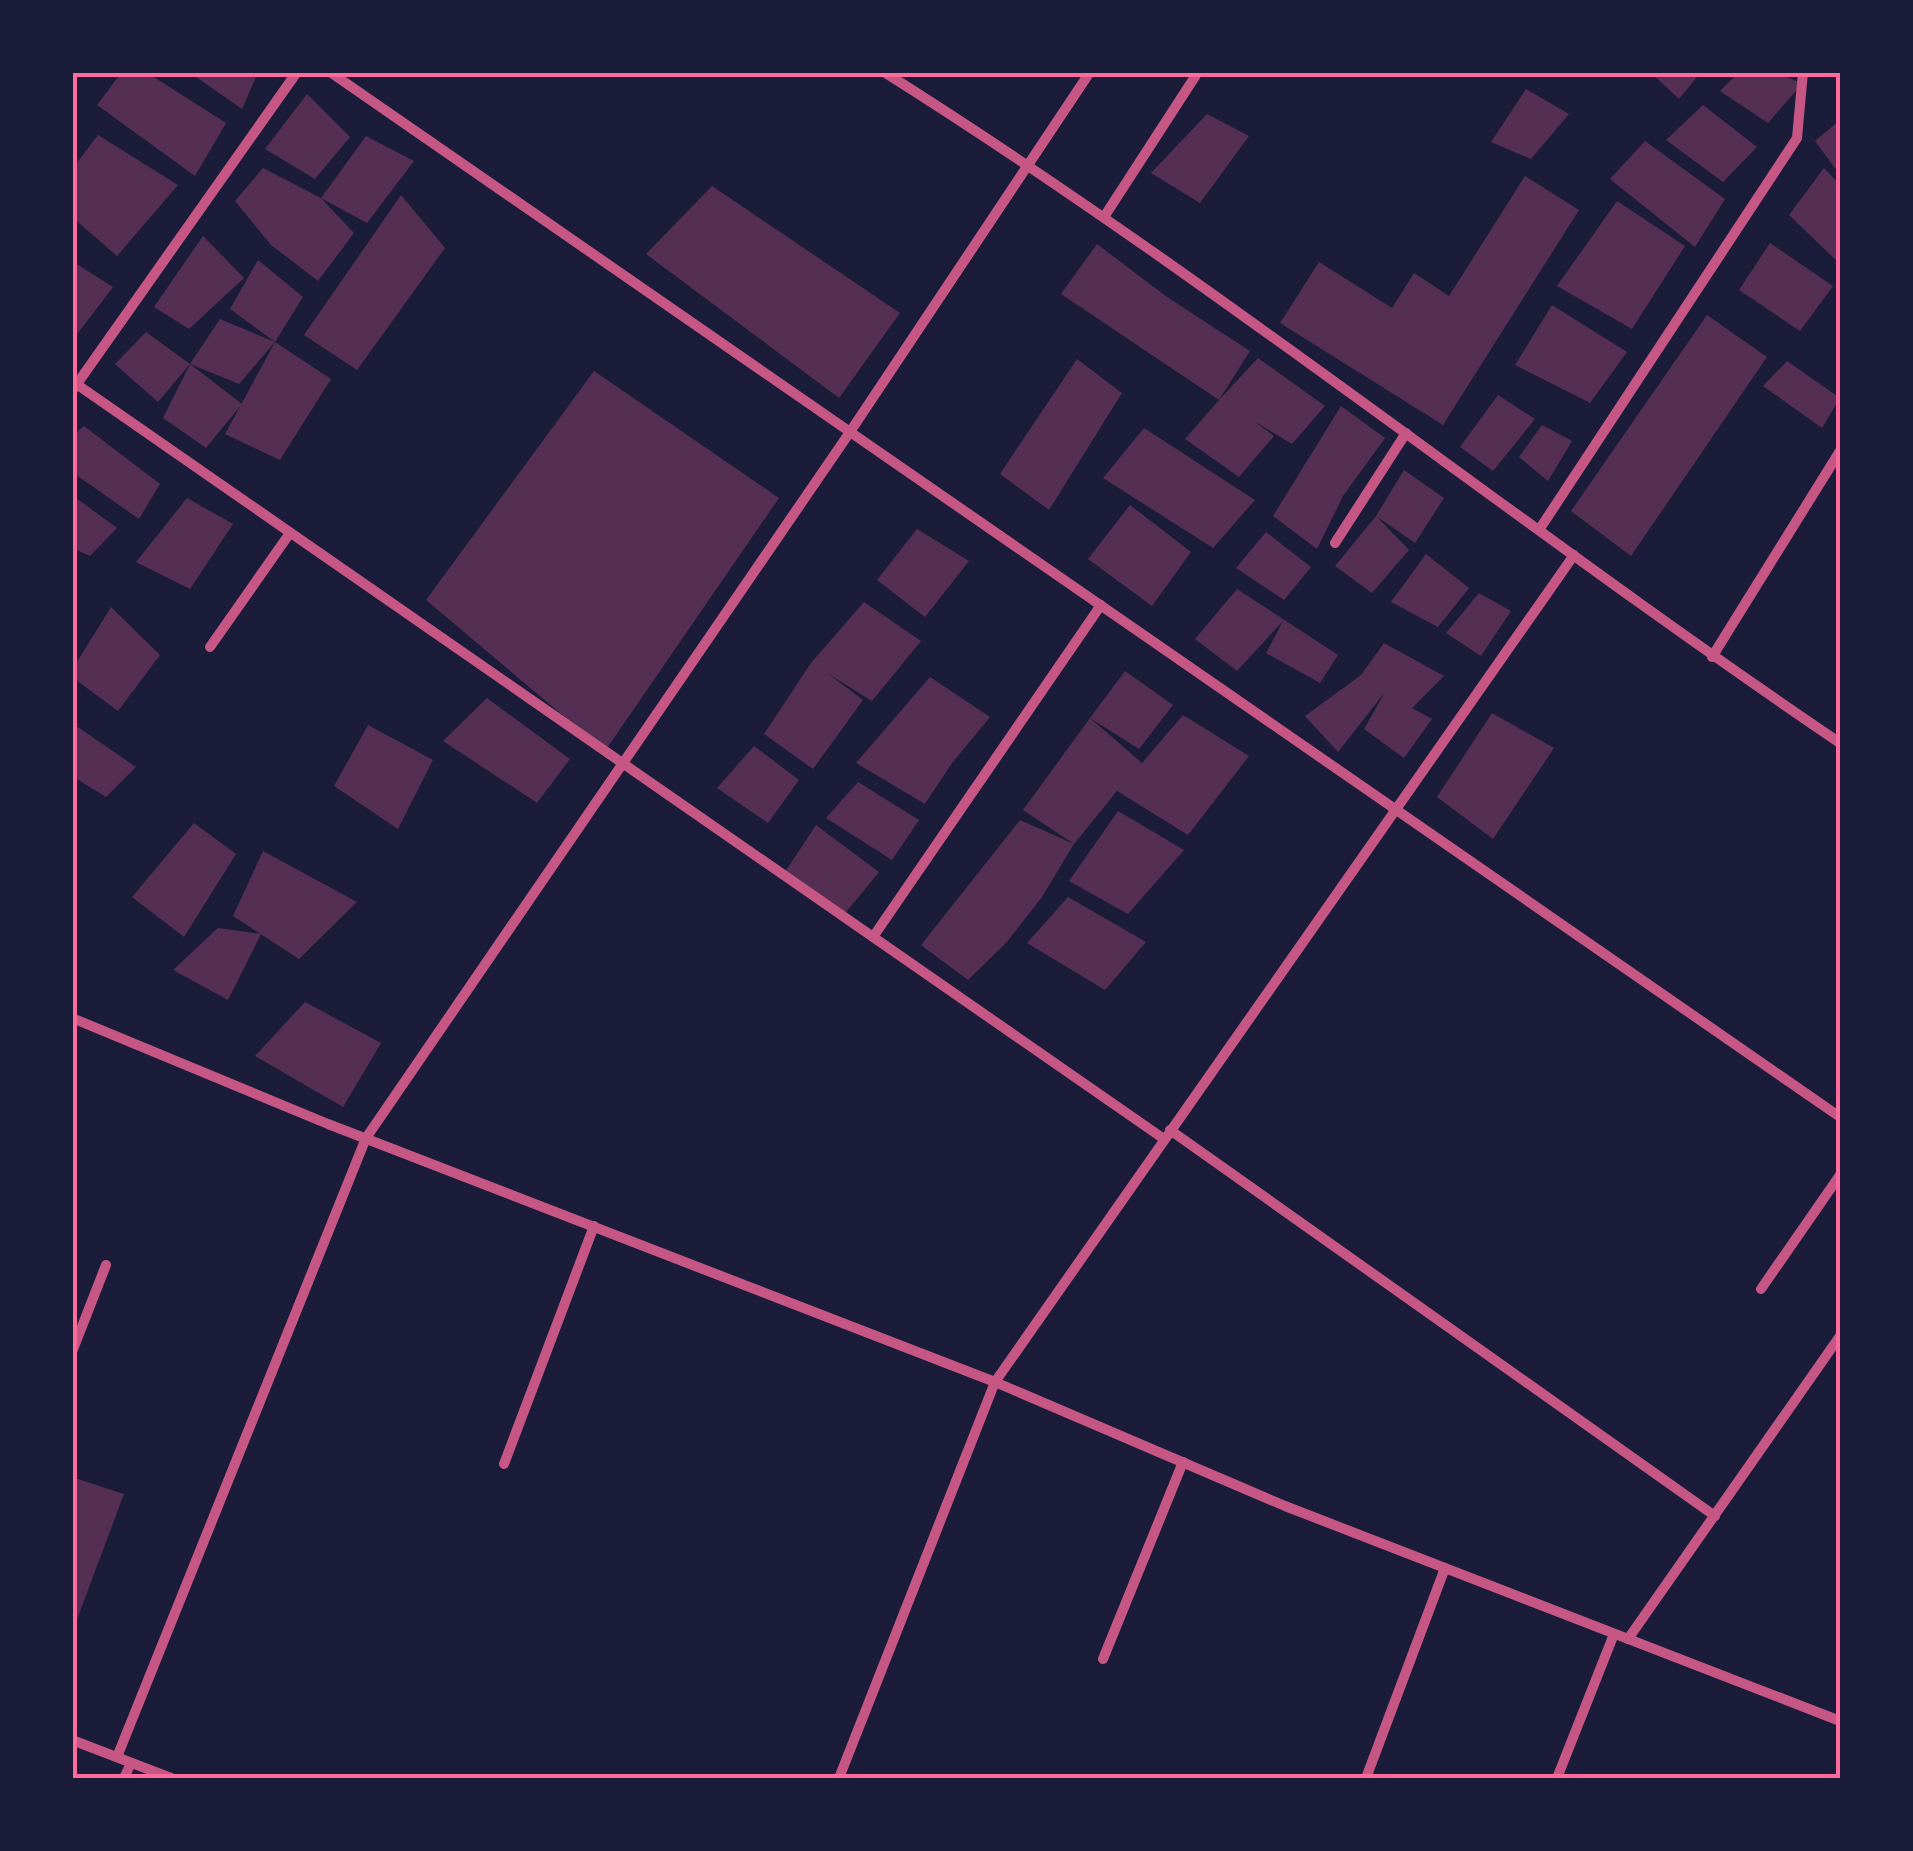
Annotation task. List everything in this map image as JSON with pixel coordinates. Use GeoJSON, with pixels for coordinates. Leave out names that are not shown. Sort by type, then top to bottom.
{"type":"FeatureCollection","features":[{"type":"Feature","properties":{"kind":"street"},"geometry":{"type":"LineString","coordinates":[[297,72],[74,385],[873,937],[1167,1135],[1714,1516]]}},
{"type":"Feature","properties":{"kind":"street"},"geometry":{"type":"LineString","coordinates":[[330,72],[1840,1117]]}},
{"type":"Feature","properties":{"kind":"street"},"geometry":{"type":"LineString","coordinates":[[884,72],[904,78],[1104,217],[1712,657],[1840,743]]}},
{"type":"Feature","properties":{"kind":"street"},"geometry":{"type":"LineString","coordinates":[[117,1758],[366,1138],[850,432],[1090,72]]}},
{"type":"Feature","properties":{"kind":"street"},"geometry":{"type":"LineString","coordinates":[[1104,217],[1198,72]]}},
{"type":"Feature","properties":{"kind":"street"},"geometry":{"type":"LineString","coordinates":[[1538,530],[1797,138],[1803,72]]}},
{"type":"Feature","properties":{"kind":"street"},"geometry":{"type":"LineString","coordinates":[[1335,544],[1406,433]]}},
{"type":"Feature","properties":{"kind":"street"},"geometry":{"type":"LineString","coordinates":[[1712,657],[1840,451]]}},
{"type":"Feature","properties":{"kind":"street"},"geometry":{"type":"LineString","coordinates":[[210,647],[290,532]]}},
{"type":"Feature","properties":{"kind":"street"},"geometry":{"type":"LineString","coordinates":[[839,1778],[995,1382],[1574,555]]}},
{"type":"Feature","properties":{"kind":"street"},"geometry":{"type":"LineString","coordinates":[[873,937],[1100,605]]}},
{"type":"Feature","properties":{"kind":"street"},"geometry":{"type":"LineString","coordinates":[[72,1018],[366,1138],[995,1382],[1183,1462],[1614,1634],[1836,1719],[1840,1704]]}},
{"type":"Feature","properties":{"kind":"street"},"geometry":{"type":"LineString","coordinates":[[1760,1289],[1840,1176]]}},
{"type":"Feature","properties":{"kind":"street"},"geometry":{"type":"LineString","coordinates":[[504,1464],[594,1226]]}},
{"type":"Feature","properties":{"kind":"street"},"geometry":{"type":"LineString","coordinates":[[72,1352],[106,1265]]}},
{"type":"Feature","properties":{"kind":"street"},"geometry":{"type":"LineString","coordinates":[[1628,1639],[1840,1336]]}},
{"type":"Feature","properties":{"kind":"street"},"geometry":{"type":"LineString","coordinates":[[1103,1659],[1183,1462]]}},
{"type":"Feature","properties":{"kind":"street"},"geometry":{"type":"LineString","coordinates":[[1366,1778],[1445,1568]]}},
{"type":"Feature","properties":{"kind":"street"},"geometry":{"type":"LineString","coordinates":[[1556,1778],[1614,1634]]}},
{"type":"Feature","properties":{"kind":"street"},"geometry":{"type":"LineString","coordinates":[[72,1740],[171,1778]]}},
{"type":"Feature","properties":{"kind":"street"},"geometry":{"type":"LineString","coordinates":[[124,1778],[131,1763]]}},
{"type":"Feature","properties":{"kind":"building"},"geometry":{"type":"Polygon","coordinates":[[[122,72],[146,72],[226,123],[195,176],[97,105],[122,72]]]}},
{"type":"Feature","properties":{"kind":"building"},"geometry":{"type":"Polygon","coordinates":[[[189,72],[258,72],[242,109],[189,72]]]}},
{"type":"Feature","properties":{"kind":"building"},"geometry":{"type":"Polygon","coordinates":[[[1650,72],[1701,72],[1679,99],[1650,72]]]}},
{"type":"Feature","properties":{"kind":"building"},"geometry":{"type":"Polygon","coordinates":[[[1739,72],[1777,72],[1802,84],[1768,123],[1720,91],[1739,72]]]}},
{"type":"Feature","properties":{"kind":"building"},"geometry":{"type":"Polygon","coordinates":[[[1526,89],[1569,114],[1531,159],[1491,142],[1526,89]]]}},
{"type":"Feature","properties":{"kind":"building"},"geometry":{"type":"Polygon","coordinates":[[[307,94],[350,137],[315,179],[265,149],[307,94]]]}},
{"type":"Feature","properties":{"kind":"building"},"geometry":{"type":"Polygon","coordinates":[[[1703,105],[1757,147],[1723,182],[1666,140],[1703,105]]]}},
{"type":"Feature","properties":{"kind":"building"},"geometry":{"type":"Polygon","coordinates":[[[1207,114],[1249,136],[1200,203],[1151,173],[1207,114]]]}},
{"type":"Feature","properties":{"kind":"building"},"geometry":{"type":"Polygon","coordinates":[[[1840,120],[1840,175],[1815,141],[1840,120]]]}},
{"type":"Feature","properties":{"kind":"building"},"geometry":{"type":"Polygon","coordinates":[[[98,135],[178,185],[117,256],[72,217],[72,169],[98,135]]]}},
{"type":"Feature","properties":{"kind":"building"},"geometry":{"type":"Polygon","coordinates":[[[366,136],[414,161],[367,223],[321,198],[366,136]]]}},
{"type":"Feature","properties":{"kind":"building"},"geometry":{"type":"Polygon","coordinates":[[[1645,141],[1725,199],[1695,247],[1610,179],[1645,141]]]}},
{"type":"Feature","properties":{"kind":"building"},"geometry":{"type":"Polygon","coordinates":[[[263,168],[321,198],[354,233],[318,281],[271,245],[235,201],[263,168]]]}},
{"type":"Feature","properties":{"kind":"building"},"geometry":{"type":"Polygon","coordinates":[[[1824,168],[1840,185],[1840,264],[1789,215],[1824,168]]]}},
{"type":"Feature","properties":{"kind":"building"},"geometry":{"type":"Polygon","coordinates":[[[1525,176],[1579,210],[1443,425],[1280,323],[1319,262],[1392,308],[1414,273],[1449,296],[1525,176]]]}},
{"type":"Feature","properties":{"kind":"building"},"geometry":{"type":"Polygon","coordinates":[[[712,186],[900,313],[839,398],[646,254],[712,186]]]}},
{"type":"Feature","properties":{"kind":"building"},"geometry":{"type":"Polygon","coordinates":[[[401,195],[445,248],[357,370],[304,335],[401,195]]]}},
{"type":"Feature","properties":{"kind":"building"},"geometry":{"type":"Polygon","coordinates":[[[1617,201],[1685,246],[1632,329],[1557,286],[1617,201]]]}},
{"type":"Feature","properties":{"kind":"building"},"geometry":{"type":"Polygon","coordinates":[[[203,236],[244,278],[189,329],[154,307],[203,236]]]}},
{"type":"Feature","properties":{"kind":"building"},"geometry":{"type":"Polygon","coordinates":[[[1770,243],[1833,286],[1800,331],[1739,290],[1770,243]]]}},
{"type":"Feature","properties":{"kind":"building"},"geometry":{"type":"Polygon","coordinates":[[[1097,244],[1167,297],[1250,351],[1219,400],[1061,294],[1097,244]]]}},
{"type":"Feature","properties":{"kind":"building"},"geometry":{"type":"Polygon","coordinates":[[[258,260],[303,297],[275,342],[230,309],[258,260]]]}},
{"type":"Feature","properties":{"kind":"building"},"geometry":{"type":"Polygon","coordinates":[[[72,261],[113,287],[72,341],[72,261]]]}},
{"type":"Feature","properties":{"kind":"building"},"geometry":{"type":"Polygon","coordinates":[[[1552,305],[1627,352],[1590,403],[1515,365],[1552,305]]]}},
{"type":"Feature","properties":{"kind":"building"},"geometry":{"type":"Polygon","coordinates":[[[1707,315],[1767,357],[1631,556],[1571,511],[1707,315]]]}},
{"type":"Feature","properties":{"kind":"building"},"geometry":{"type":"Polygon","coordinates":[[[220,319],[275,342],[239,384],[190,364],[220,319]]]}},
{"type":"Feature","properties":{"kind":"building"},"geometry":{"type":"Polygon","coordinates":[[[146,332],[190,364],[158,402],[115,364],[146,332]]]}},
{"type":"Feature","properties":{"kind":"building"},"geometry":{"type":"Polygon","coordinates":[[[275,342],[331,379],[280,460],[225,434],[275,342]]]}},
{"type":"Feature","properties":{"kind":"building"},"geometry":{"type":"Polygon","coordinates":[[[1258,358],[1325,406],[1292,444],[1254,421],[1274,436],[1239,477],[1185,439],[1258,358]]]}},
{"type":"Feature","properties":{"kind":"building"},"geometry":{"type":"Polygon","coordinates":[[[1077,359],[1122,393],[1049,510],[1000,474],[1077,359]]]}},
{"type":"Feature","properties":{"kind":"building"},"geometry":{"type":"Polygon","coordinates":[[[1787,361],[1840,398],[1822,428],[1763,386],[1787,361]]]}},
{"type":"Feature","properties":{"kind":"building"},"geometry":{"type":"Polygon","coordinates":[[[190,364],[242,404],[206,448],[163,418],[190,364]]]}},
{"type":"Feature","properties":{"kind":"building"},"geometry":{"type":"Polygon","coordinates":[[[594,371],[779,498],[605,751],[426,600],[594,371]]]}},
{"type":"Feature","properties":{"kind":"building"},"geometry":{"type":"Polygon","coordinates":[[[1498,395],[1535,419],[1493,471],[1460,447],[1498,395]]]}},
{"type":"Feature","properties":{"kind":"building"},"geometry":{"type":"Polygon","coordinates":[[[1341,406],[1385,438],[1343,496],[1317,549],[1273,516],[1341,406]]]}},
{"type":"Feature","properties":{"kind":"building"},"geometry":{"type":"Polygon","coordinates":[[[1542,425],[1572,441],[1548,481],[1519,457],[1542,425]]]}},
{"type":"Feature","properties":{"kind":"building"},"geometry":{"type":"Polygon","coordinates":[[[84,426],[160,484],[139,519],[72,472],[72,436],[84,426]]]}},
{"type":"Feature","properties":{"kind":"building"},"geometry":{"type":"Polygon","coordinates":[[[1144,428],[1255,500],[1213,548],[1103,478],[1144,428]]]}},
{"type":"Feature","properties":{"kind":"building"},"geometry":{"type":"Polygon","coordinates":[[[1404,470],[1444,498],[1415,543],[1376,516],[1404,470]]]}},
{"type":"Feature","properties":{"kind":"building"},"geometry":{"type":"Polygon","coordinates":[[[72,495],[117,528],[90,556],[72,548],[72,495]]]}},
{"type":"Feature","properties":{"kind":"building"},"geometry":{"type":"Polygon","coordinates":[[[187,498],[233,524],[190,589],[136,562],[187,498]]]}},
{"type":"Feature","properties":{"kind":"building"},"geometry":{"type":"Polygon","coordinates":[[[1130,505],[1191,552],[1152,606],[1088,559],[1130,505]]]}},
{"type":"Feature","properties":{"kind":"building"},"geometry":{"type":"Polygon","coordinates":[[[1376,516],[1409,550],[1372,593],[1335,566],[1376,516]]]}},
{"type":"Feature","properties":{"kind":"building"},"geometry":{"type":"Polygon","coordinates":[[[917,529],[969,561],[925,617],[877,580],[917,529]]]}},
{"type":"Feature","properties":{"kind":"building"},"geometry":{"type":"Polygon","coordinates":[[[1266,532],[1311,567],[1284,600],[1236,568],[1266,532]]]}},
{"type":"Feature","properties":{"kind":"building"},"geometry":{"type":"Polygon","coordinates":[[[1426,554],[1469,588],[1438,627],[1391,602],[1426,554]]]}},
{"type":"Feature","properties":{"kind":"building"},"geometry":{"type":"Polygon","coordinates":[[[1237,589],[1338,655],[1320,683],[1266,653],[1283,621],[1237,671],[1195,639],[1237,589]]]}},
{"type":"Feature","properties":{"kind":"building"},"geometry":{"type":"Polygon","coordinates":[[[1479,593],[1511,611],[1481,656],[1446,633],[1479,593]]]}},
{"type":"Feature","properties":{"kind":"building"},"geometry":{"type":"Polygon","coordinates":[[[864,602],[921,641],[872,701],[827,673],[863,700],[813,769],[764,734],[811,663],[864,602]]]}},
{"type":"Feature","properties":{"kind":"building"},"geometry":{"type":"Polygon","coordinates":[[[111,607],[160,655],[118,711],[72,677],[72,670],[111,607]]]}},
{"type":"Feature","properties":{"kind":"building"},"geometry":{"type":"Polygon","coordinates":[[[1384,643],[1444,676],[1412,708],[1432,719],[1404,758],[1364,729],[1385,692],[1338,752],[1305,716],[1361,675],[1384,643]]]}},
{"type":"Feature","properties":{"kind":"building"},"geometry":{"type":"Polygon","coordinates":[[[1125,671],[1173,705],[1139,749],[1090,718],[1125,671]]]}},
{"type":"Feature","properties":{"kind":"building"},"geometry":{"type":"Polygon","coordinates":[[[930,677],[990,717],[925,804],[856,763],[930,677]]]}},
{"type":"Feature","properties":{"kind":"building"},"geometry":{"type":"Polygon","coordinates":[[[487,698],[570,759],[537,803],[443,741],[487,698]]]}},
{"type":"Feature","properties":{"kind":"building"},"geometry":{"type":"Polygon","coordinates":[[[1492,713],[1554,748],[1493,839],[1437,797],[1492,713]]]}},
{"type":"Feature","properties":{"kind":"building"},"geometry":{"type":"Polygon","coordinates":[[[1183,715],[1249,756],[1188,835],[1117,791],[1074,844],[1023,810],[1090,718],[1142,763],[1183,715]]]}},
{"type":"Feature","properties":{"kind":"building"},"geometry":{"type":"Polygon","coordinates":[[[72,723],[136,767],[106,797],[72,776],[72,723]]]}},
{"type":"Feature","properties":{"kind":"building"},"geometry":{"type":"Polygon","coordinates":[[[368,725],[433,760],[398,829],[334,786],[368,725]]]}},
{"type":"Feature","properties":{"kind":"building"},"geometry":{"type":"Polygon","coordinates":[[[754,746],[799,780],[768,823],[717,788],[754,746]]]}},
{"type":"Feature","properties":{"kind":"building"},"geometry":{"type":"Polygon","coordinates":[[[858,782],[919,820],[892,860],[826,818],[858,782]]]}},
{"type":"Feature","properties":{"kind":"building"},"geometry":{"type":"Polygon","coordinates":[[[1118,811],[1184,850],[1128,914],[1069,881],[1118,811]]]}},
{"type":"Feature","properties":{"kind":"building"},"geometry":{"type":"Polygon","coordinates":[[[1020,820],[1074,844],[1042,897],[1006,943],[968,980],[921,945],[1020,820]]]}},
{"type":"Feature","properties":{"kind":"building"},"geometry":{"type":"Polygon","coordinates":[[[194,823],[236,854],[184,937],[132,897],[194,823]]]}},
{"type":"Feature","properties":{"kind":"building"},"geometry":{"type":"Polygon","coordinates":[[[816,825],[879,872],[843,916],[783,875],[816,825]]]}},
{"type":"Feature","properties":{"kind":"building"},"geometry":{"type":"Polygon","coordinates":[[[263,851],[357,902],[299,959],[233,916],[263,851]]]}},
{"type":"Feature","properties":{"kind":"building"},"geometry":{"type":"Polygon","coordinates":[[[1068,897],[1146,942],[1105,990],[1027,943],[1068,897]]]}},
{"type":"Feature","properties":{"kind":"building"},"geometry":{"type":"Polygon","coordinates":[[[218,928],[261,934],[228,1000],[173,970],[218,928]]]}},
{"type":"Feature","properties":{"kind":"building"},"geometry":{"type":"Polygon","coordinates":[[[305,1002],[381,1043],[343,1107],[255,1056],[305,1002]]]}},
{"type":"Feature","properties":{"kind":"building"},"geometry":{"type":"Polygon","coordinates":[[[72,1477],[124,1494],[73,1630],[72,1630],[72,1477]]]}}]}
